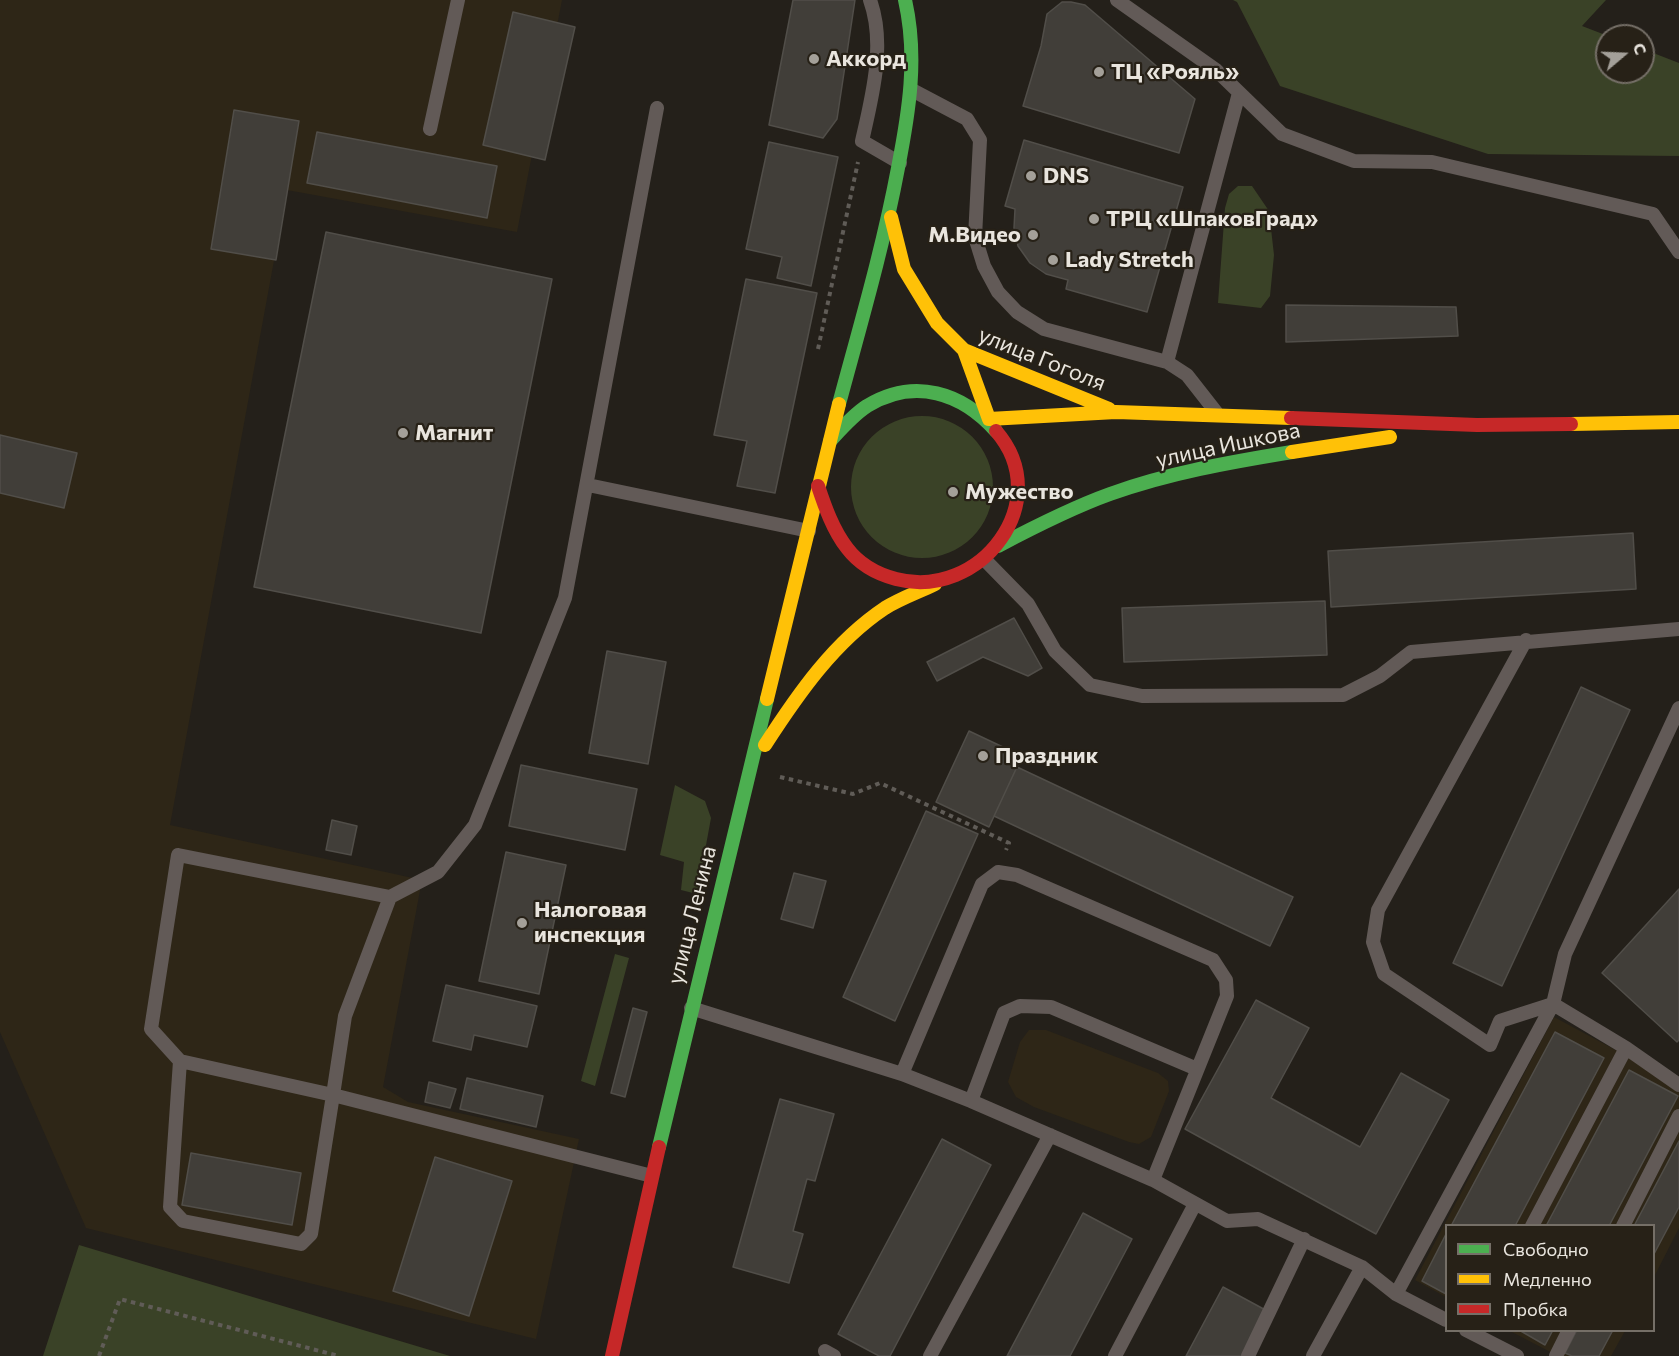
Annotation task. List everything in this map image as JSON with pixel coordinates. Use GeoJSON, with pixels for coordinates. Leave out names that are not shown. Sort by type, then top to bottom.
{"type":"FeatureCollection","features":[{"type":"Feature","properties":{"kind":"street","name":"улица Гоголя"},"geometry":{"type":"LineString","coordinates":[[828,444],[891,216],[912,90],[914,56],[911,21],[905,0]]}},
{"type":"Feature","properties":{"kind":"street","name":"улица Гоголя"},"geometry":{"type":"LineString","coordinates":[[891,216],[904,269],[937,323],[964,350],[1116,412]]}},
{"type":"Feature","properties":{"kind":"street"},"geometry":{"type":"LineString","coordinates":[[964,350],[989,419]]}},
{"type":"Feature","properties":{"kind":"street"},"geometry":{"type":"LineString","coordinates":[[749,769],[800,690],[836,647],[886,608],[935,584],[955,578],[985,560],[998,546],[1011,523],[1017,495],[1015,465],[1004,438],[989,419],[971,404],[947,393],[926,390],[902,392],[870,404],[828,444],[818,484],[837,536],[861,563],[887,578],[920,584],[935,584]]}},
{"type":"Feature","properties":{"kind":"street","name":"улица Ишкова"},"geometry":{"type":"LineString","coordinates":[[989,419],[1116,412],[1477,425],[1679,422]]}},
{"type":"Feature","properties":{"kind":"street","name":"улица Ишкова"},"geometry":{"type":"LineString","coordinates":[[998,546],[1054,517],[1128,488],[1151,482],[1254,456],[1477,425]]}},
{"type":"Feature","properties":{"kind":"street","name":"улица Ленина"},"geometry":{"type":"LineString","coordinates":[[612,1356],[691,1008],[809,531],[818,484]]}},
{"type":"Feature","properties":{"kind":"lane"},"geometry":{"type":"LineString","coordinates":[[430,129],[458,0]]}},
{"type":"Feature","properties":{"kind":"lane"},"geometry":{"type":"LineString","coordinates":[[870,0],[876,36],[875,85],[862,141],[900,163]]}},
{"type":"Feature","properties":{"kind":"lane"},"geometry":{"type":"LineString","coordinates":[[1117,0],[1216,70],[1282,134],[1354,161],[1432,162],[1653,214],[1679,252]]}},
{"type":"Feature","properties":{"kind":"lane"},"geometry":{"type":"LineString","coordinates":[[912,90],[967,118],[980,140],[975,237],[984,266],[998,292],[1017,312],[1044,329],[1167,362],[1187,375],[1218,416]]}},
{"type":"Feature","properties":{"kind":"lane"},"geometry":{"type":"LineString","coordinates":[[1167,362],[1239,93]]}},
{"type":"Feature","properties":{"kind":"lane"},"geometry":{"type":"LineString","coordinates":[[652,1176],[333,1095],[180,1061],[150,1029],[178,855],[390,897],[438,872],[475,825],[565,598],[657,108]]}},
{"type":"Feature","properties":{"kind":"lane"},"geometry":{"type":"LineString","coordinates":[[588,484],[809,531]]}},
{"type":"Feature","properties":{"kind":"lane"},"geometry":{"type":"LineString","coordinates":[[985,560],[1028,604],[1055,651],[1090,685],[1142,696],[1343,695],[1380,676],[1411,652],[1526,640],[1679,629]]}},
{"type":"Feature","properties":{"kind":"lane"},"geometry":{"type":"LineString","coordinates":[[1526,640],[1378,910],[1374,942],[1384,974],[1490,1045],[1500,1021],[1553,1004],[1626,1048],[1679,1085]]}},
{"type":"Feature","properties":{"kind":"lane"},"geometry":{"type":"LineString","coordinates":[[1396,1294],[1553,1004],[1565,954],[1679,708]]}},
{"type":"Feature","properties":{"kind":"lane"},"geometry":{"type":"LineString","coordinates":[[902,1074],[982,884],[998,872],[1017,875],[1213,960],[1226,980],[1227,996],[1153,1180]]}},
{"type":"Feature","properties":{"kind":"lane"},"geometry":{"type":"LineString","coordinates":[[180,1061],[170,1207],[183,1221],[301,1244],[311,1234],[345,1016],[390,897]]}},
{"type":"Feature","properties":{"kind":"lane"},"geometry":{"type":"LineString","coordinates":[[971,1101],[1004,1013],[1020,1006],[1051,1007],[1197,1069]]}},
{"type":"Feature","properties":{"kind":"lane"},"geometry":{"type":"LineString","coordinates":[[691,1008],[902,1074],[971,1101],[1153,1180],[1227,1221],[1258,1218],[1362,1267],[1396,1294],[1445,1319]]}},
{"type":"Feature","properties":{"kind":"lane"},"geometry":{"type":"LineString","coordinates":[[1533,1224],[1626,1048]]}},
{"type":"Feature","properties":{"kind":"lane"},"geometry":{"type":"LineString","coordinates":[[1624,1224],[1679,1116]]}},
{"type":"Feature","properties":{"kind":"lane"},"geometry":{"type":"LineString","coordinates":[[930,1356],[1050,1135]]}},
{"type":"Feature","properties":{"kind":"lane"},"geometry":{"type":"LineString","coordinates":[[1115,1356],[1195,1204]]}},
{"type":"Feature","properties":{"kind":"lane"},"geometry":{"type":"LineString","coordinates":[[1248,1356],[1304,1239]]}},
{"type":"Feature","properties":{"kind":"lane"},"geometry":{"type":"LineString","coordinates":[[1313,1356],[1362,1267]]}},
{"type":"Feature","properties":{"kind":"lane"},"geometry":{"type":"LineString","coordinates":[[1473,1332],[1517,1356]]}},
{"type":"Feature","properties":{"kind":"lane"},"geometry":{"type":"LineString","coordinates":[[1556,1356],[1568,1332]]}},
{"type":"Feature","properties":{"kind":"path"},"geometry":{"type":"LineString","coordinates":[[818,351],[862,141]]}},
{"type":"Feature","properties":{"kind":"path"},"geometry":{"type":"LineString","coordinates":[[749,769],[853,794],[880,783],[1009,843],[998,872]]}},
{"type":"Feature","properties":{"kind":"path"},"geometry":{"type":"LineString","coordinates":[[99,1356],[120,1299],[339,1356]]}},
{"type":"Feature","properties":{"kind":"shaded area"},"geometry":{"type":"Polygon","coordinates":[[[0,0],[562,0],[517,232],[287,190],[170,825],[422,880],[383,1087],[408,1102],[579,1139],[536,1339],[86,1228],[0,1032],[0,0]]]}},
{"type":"Feature","properties":{"kind":"shaded area"},"geometry":{"type":"Polygon","coordinates":[[[1554,1017],[1679,1084],[1679,1228],[1655,1275],[1655,1224],[1445,1224],[1445,1296],[1415,1280],[1554,1017]]]}},
{"type":"Feature","properties":{"kind":"shaded area"},"geometry":{"type":"Polygon","coordinates":[[[1029,1030],[1046,1030],[1158,1073],[1168,1081],[1169,1091],[1151,1137],[1139,1144],[1129,1142],[1034,1107],[1016,1097],[1008,1082],[1020,1042],[1029,1030]]]}},
{"type":"Feature","properties":{"kind":"shaded area"},"geometry":{"type":"Polygon","coordinates":[[[1512,1332],[1624,1332],[1611,1356],[1558,1356],[1512,1332]]]}},
{"type":"Feature","properties":{"kind":"green space"},"geometry":{"type":"Polygon","coordinates":[[[1233,0],[1606,0],[1582,26],[1595,31],[1595,84],[1655,84],[1655,54],[1679,63],[1679,156],[1488,154],[1280,86],[1237,2],[1233,0]]]}},
{"type":"Feature","properties":{"kind":"green space"},"geometry":{"type":"Polygon","coordinates":[[[1238,186],[1252,186],[1269,211],[1274,255],[1270,296],[1261,308],[1218,303],[1225,208],[1229,194],[1238,186]]]}},
{"type":"Feature","properties":{"kind":"green space"},"geometry":{"type":"Polygon","coordinates":[[[922,416],[949,421],[972,437],[988,460],[993,487],[988,514],[972,537],[949,553],[922,558],[895,553],[872,537],[856,514],[851,487],[856,460],[872,437],[895,421],[922,416]]]}},
{"type":"Feature","properties":{"kind":"green space"},"geometry":{"type":"Polygon","coordinates":[[[675,785],[705,801],[711,818],[697,894],[681,890],[684,862],[660,855],[675,785]]]}},
{"type":"Feature","properties":{"kind":"green space"},"geometry":{"type":"Polygon","coordinates":[[[615,954],[629,958],[595,1086],[581,1081],[615,954]]]}},
{"type":"Feature","properties":{"kind":"green space"},"geometry":{"type":"Polygon","coordinates":[[[79,1245],[450,1356],[43,1356],[79,1245]]]}},
{"type":"Feature","properties":{"kind":"building","name":"Аккорд"},"geometry":{"type":"Polygon","coordinates":[[[793,0],[855,0],[837,119],[823,138],[769,125],[793,0]]]}},
{"type":"Feature","properties":{"kind":"building","name":"ТЦ «Рояль»"},"geometry":{"type":"Polygon","coordinates":[[[1062,2],[1085,5],[1195,99],[1179,153],[1023,106],[1041,46],[1047,14],[1062,2]]]}},
{"type":"Feature","properties":{"kind":"building"},"geometry":{"type":"Polygon","coordinates":[[[513,12],[575,27],[545,160],[483,145],[513,12]]]}},
{"type":"Feature","properties":{"kind":"building"},"geometry":{"type":"Polygon","coordinates":[[[234,110],[299,121],[276,260],[211,249],[234,110]]]}},
{"type":"Feature","properties":{"kind":"building"},"geometry":{"type":"Polygon","coordinates":[[[317,132],[497,166],[487,218],[307,183],[317,132]]]}},
{"type":"Feature","properties":{"kind":"building","name":"ТРЦ «ШпаковГрад»"},"geometry":{"type":"Polygon","coordinates":[[[1024,140],[1183,187],[1147,312],[1066,289],[1068,280],[1046,274],[1030,263],[1018,246],[1014,228],[1015,209],[1005,206],[1024,140]]]}},
{"type":"Feature","properties":{"kind":"building"},"geometry":{"type":"Polygon","coordinates":[[[769,142],[838,157],[811,286],[777,278],[782,257],[746,249],[769,142]]]}},
{"type":"Feature","properties":{"kind":"building","name":"Магнит"},"geometry":{"type":"Polygon","coordinates":[[[326,232],[552,279],[481,633],[254,587],[326,232]]]}},
{"type":"Feature","properties":{"kind":"building"},"geometry":{"type":"Polygon","coordinates":[[[746,279],[817,293],[775,493],[737,486],[747,441],[714,435],[746,279]]]}},
{"type":"Feature","properties":{"kind":"building"},"geometry":{"type":"Polygon","coordinates":[[[1286,305],[1456,307],[1458,336],[1286,342],[1286,305]]]}},
{"type":"Feature","properties":{"kind":"building"},"geometry":{"type":"Polygon","coordinates":[[[0,435],[77,453],[64,508],[0,493],[0,435]]]}},
{"type":"Feature","properties":{"kind":"building"},"geometry":{"type":"Polygon","coordinates":[[[1633,533],[1636,589],[1331,607],[1328,551],[1633,533]]]}},
{"type":"Feature","properties":{"kind":"building"},"geometry":{"type":"Polygon","coordinates":[[[1325,601],[1327,655],[1124,662],[1122,608],[1325,601]]]}},
{"type":"Feature","properties":{"kind":"building"},"geometry":{"type":"Polygon","coordinates":[[[1014,618],[1042,668],[1028,676],[983,657],[937,681],[927,662],[1014,618]]]}},
{"type":"Feature","properties":{"kind":"building"},"geometry":{"type":"Polygon","coordinates":[[[607,651],[666,662],[648,764],[589,753],[607,651]]]}},
{"type":"Feature","properties":{"kind":"building"},"geometry":{"type":"Polygon","coordinates":[[[1581,687],[1630,710],[1502,986],[1453,963],[1581,687]]]}},
{"type":"Feature","properties":{"kind":"building"},"geometry":{"type":"Polygon","coordinates":[[[969,731],[1022,756],[989,827],[936,802],[969,731]]]}},
{"type":"Feature","properties":{"kind":"building"},"geometry":{"type":"Polygon","coordinates":[[[521,765],[637,789],[625,850],[509,826],[521,765]]]}},
{"type":"Feature","properties":{"kind":"building"},"geometry":{"type":"Polygon","coordinates":[[[1017,767],[1293,897],[1270,946],[994,816],[1017,767]]]}},
{"type":"Feature","properties":{"kind":"building"},"geometry":{"type":"Polygon","coordinates":[[[926,811],[978,834],[895,1021],[843,997],[926,811]]]}},
{"type":"Feature","properties":{"kind":"building"},"geometry":{"type":"Polygon","coordinates":[[[332,820],[357,826],[351,855],[326,850],[332,820]]]}},
{"type":"Feature","properties":{"kind":"building","name":"Налоговая инспекция"},"geometry":{"type":"Polygon","coordinates":[[[506,852],[566,865],[539,994],[479,981],[506,852]]]}},
{"type":"Feature","properties":{"kind":"building"},"geometry":{"type":"Polygon","coordinates":[[[794,873],[826,881],[813,928],[781,919],[794,873]]]}},
{"type":"Feature","properties":{"kind":"building"},"geometry":{"type":"Polygon","coordinates":[[[1679,889],[1679,1040],[1677,1042],[1602,973],[1679,889]]]}},
{"type":"Feature","properties":{"kind":"building"},"geometry":{"type":"Polygon","coordinates":[[[446,985],[537,1006],[527,1047],[474,1035],[471,1050],[433,1041],[446,985]]]}},
{"type":"Feature","properties":{"kind":"building"},"geometry":{"type":"Polygon","coordinates":[[[1256,1000],[1309,1028],[1271,1098],[1360,1147],[1401,1073],[1449,1100],[1376,1234],[1185,1129],[1256,1000]]]}},
{"type":"Feature","properties":{"kind":"building"},"geometry":{"type":"Polygon","coordinates":[[[633,1008],[647,1012],[625,1097],[611,1093],[633,1008]]]}},
{"type":"Feature","properties":{"kind":"building"},"geometry":{"type":"Polygon","coordinates":[[[1555,1032],[1604,1058],[1516,1224],[1452,1224],[1555,1032]]]}},
{"type":"Feature","properties":{"kind":"building"},"geometry":{"type":"Polygon","coordinates":[[[1629,1070],[1678,1096],[1610,1224],[1547,1224],[1629,1070]]]}},
{"type":"Feature","properties":{"kind":"building"},"geometry":{"type":"Polygon","coordinates":[[[467,1078],[543,1096],[536,1127],[460,1109],[467,1078]]]}},
{"type":"Feature","properties":{"kind":"building"},"geometry":{"type":"Polygon","coordinates":[[[429,1082],[456,1089],[450,1108],[425,1102],[429,1082]]]}},
{"type":"Feature","properties":{"kind":"building"},"geometry":{"type":"Polygon","coordinates":[[[780,1099],[834,1114],[815,1181],[807,1179],[793,1231],[803,1234],[789,1283],[733,1267],[780,1099]]]}},
{"type":"Feature","properties":{"kind":"building"},"geometry":{"type":"Polygon","coordinates":[[[942,1139],[991,1165],[890,1356],[879,1356],[838,1334],[942,1139]]]}},
{"type":"Feature","properties":{"kind":"building"},"geometry":{"type":"Polygon","coordinates":[[[1679,1141],[1679,1207],[1655,1252],[1655,1224],[1635,1224],[1679,1141]]]}},
{"type":"Feature","properties":{"kind":"building"},"geometry":{"type":"Polygon","coordinates":[[[191,1153],[301,1173],[292,1225],[182,1205],[191,1153]]]}},
{"type":"Feature","properties":{"kind":"building"},"geometry":{"type":"Polygon","coordinates":[[[435,1157],[512,1181],[469,1316],[393,1291],[435,1157]]]}},
{"type":"Feature","properties":{"kind":"building"},"geometry":{"type":"Polygon","coordinates":[[[1083,1213],[1132,1239],[1070,1356],[1007,1356],[1083,1213]]]}},
{"type":"Feature","properties":{"kind":"building"},"geometry":{"type":"Polygon","coordinates":[[[1445,1236],[1445,1293],[1422,1281],[1445,1236]]]}},
{"type":"Feature","properties":{"kind":"building"},"geometry":{"type":"Polygon","coordinates":[[[1223,1287],[1271,1313],[1249,1356],[1186,1356],[1223,1287]]]}},
{"type":"Feature","properties":{"kind":"building"},"geometry":{"type":"Polygon","coordinates":[[[1522,1332],[1552,1332],[1545,1345],[1522,1332]]]}},
{"type":"Feature","properties":{"kind":"building"},"geometry":{"type":"Polygon","coordinates":[[[1576,1332],[1612,1332],[1599,1356],[1572,1356],[1565,1353],[1576,1332]]]}},
{"type":"Feature","properties":{"kind":"traffic: fast"},"geometry":{"type":"LineString","coordinates":[[839,404],[871,287],[906,126],[911,42],[905,0]]}},
{"type":"Feature","properties":{"kind":"traffic: fast"},"geometry":{"type":"LineString","coordinates":[[830,441],[867,406],[885,397],[903,392],[937,393],[953,399],[983,418],[996,431]]}},
{"type":"Feature","properties":{"kind":"traffic: fast"},"geometry":{"type":"LineString","coordinates":[[998,546],[1095,499],[1132,487],[1200,469],[1292,452]]}},
{"type":"Feature","properties":{"kind":"traffic: fast"},"geometry":{"type":"LineString","coordinates":[[659,1147],[767,699]]}},
{"type":"Feature","properties":{"kind":"traffic: slow"},"geometry":{"type":"LineString","coordinates":[[891,217],[904,269],[937,323],[964,350],[1109,409]]}},
{"type":"Feature","properties":{"kind":"traffic: slow"},"geometry":{"type":"LineString","coordinates":[[964,350],[989,419],[1116,412],[1291,418]]}},
{"type":"Feature","properties":{"kind":"traffic: slow"},"geometry":{"type":"LineString","coordinates":[[767,699],[839,404]]}},
{"type":"Feature","properties":{"kind":"traffic: slow"},"geometry":{"type":"LineString","coordinates":[[1571,424],[1679,422]]}},
{"type":"Feature","properties":{"kind":"traffic: slow"},"geometry":{"type":"LineString","coordinates":[[1292,452],[1390,437]]}},
{"type":"Feature","properties":{"kind":"traffic: slow"},"geometry":{"type":"LineString","coordinates":[[765,745],[804,688],[849,637],[885,608],[935,584]]}},
{"type":"Feature","properties":{"kind":"traffic: jam"},"geometry":{"type":"LineString","coordinates":[[1291,418],[1477,425],[1571,424]]}},
{"type":"Feature","properties":{"kind":"traffic: jam"},"geometry":{"type":"LineString","coordinates":[[818,486],[842,541],[852,554],[869,568],[896,579],[927,582],[956,575],[981,560],[1000,540],[1013,514],[1018,487],[1013,458],[996,431]]}},
{"type":"Feature","properties":{"kind":"traffic: jam"},"geometry":{"type":"LineString","coordinates":[[612,1356],[659,1147]]}},
{"type":"Feature","properties":{"kind":"place","name":"Аккорд"},"geometry":{"type":"Point","coordinates":[814,59]}},
{"type":"Feature","properties":{"kind":"place","name":"ТЦ «Рояль»"},"geometry":{"type":"Point","coordinates":[1099,72]}},
{"type":"Feature","properties":{"kind":"place","name":"DNS"},"geometry":{"type":"Point","coordinates":[1031,176]}},
{"type":"Feature","properties":{"kind":"place","name":"ТРЦ «ШпаковГрад»"},"geometry":{"type":"Point","coordinates":[1094,219]}},
{"type":"Feature","properties":{"kind":"place","name":"M.Видео"},"geometry":{"type":"Point","coordinates":[1033,235]}},
{"type":"Feature","properties":{"kind":"place","name":"Lady Stretch"},"geometry":{"type":"Point","coordinates":[1053,260]}},
{"type":"Feature","properties":{"kind":"place","name":"Магнит"},"geometry":{"type":"Point","coordinates":[403,433]}},
{"type":"Feature","properties":{"kind":"place","name":"Мужество"},"geometry":{"type":"Point","coordinates":[953,492]}},
{"type":"Feature","properties":{"kind":"place","name":"Праздник"},"geometry":{"type":"Point","coordinates":[983,756]}},
{"type":"Feature","properties":{"kind":"place","name":"Налоговая инспекция"},"geometry":{"type":"Point","coordinates":[522,923]}}]}
